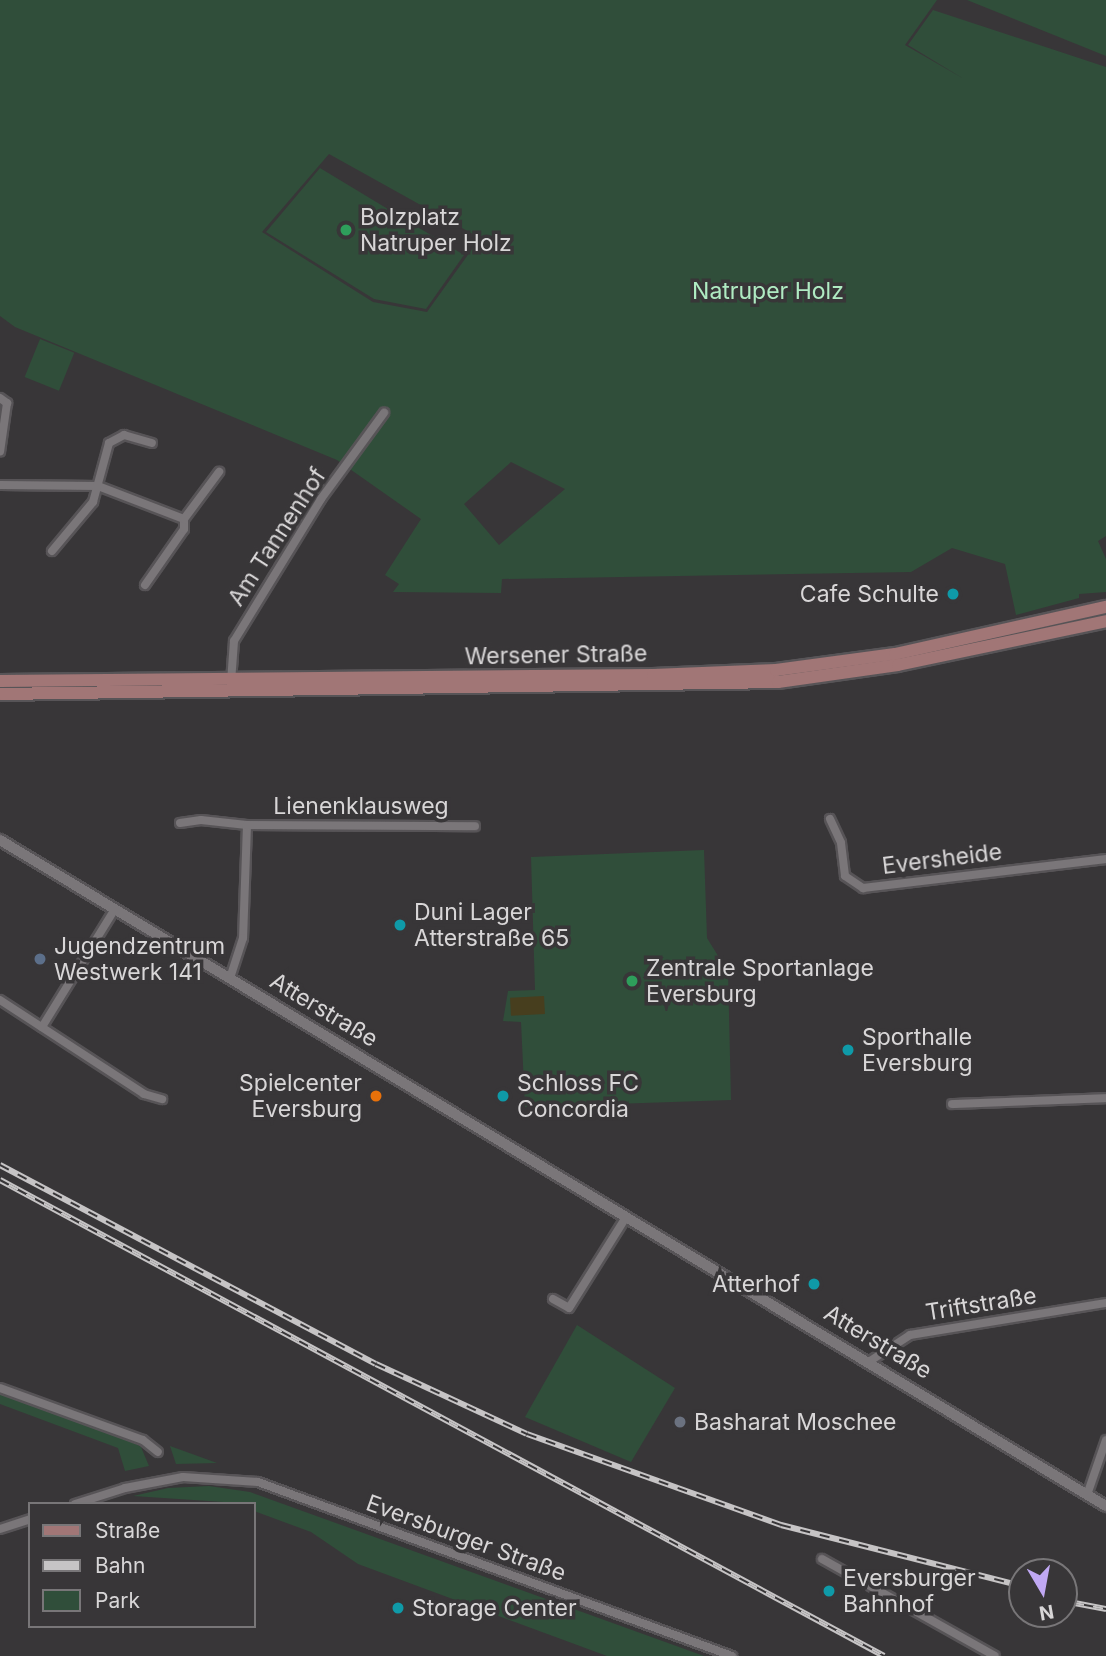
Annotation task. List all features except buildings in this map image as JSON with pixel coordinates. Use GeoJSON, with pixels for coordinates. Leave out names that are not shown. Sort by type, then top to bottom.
{"type":"FeatureCollection","features":[{"type":"Feature","properties":{"kind":"main road","name":"Wersener Straße"},"geometry":{"type":"LineString","coordinates":[[0,694],[776,670],[905,652],[1106,607]]}},
{"type":"Feature","properties":{"kind":"main road","name":"Wersener Straße"},"geometry":{"type":"LineString","coordinates":[[0,681],[231,686],[778,682],[898,665],[1106,621]]}},
{"type":"Feature","properties":{"kind":"street"},"geometry":{"type":"LineString","coordinates":[[0,398],[7,403],[0,452]]}},
{"type":"Feature","properties":{"kind":"street","name":"Am Tannenhof"},"geometry":{"type":"LineString","coordinates":[[231,686],[234,641],[321,499],[384,413]]}},
{"type":"Feature","properties":{"kind":"street"},"geometry":{"type":"LineString","coordinates":[[51,551],[93,502],[109,443],[124,435],[152,443]]}},
{"type":"Feature","properties":{"kind":"street"},"geometry":{"type":"LineString","coordinates":[[145,585],[184,529],[184,519],[219,472]]}},
{"type":"Feature","properties":{"kind":"street"},"geometry":{"type":"LineString","coordinates":[[0,485],[98,486],[184,519]]}},
{"type":"Feature","properties":{"kind":"street","name":"Eversheide"},"geometry":{"type":"LineString","coordinates":[[831,819],[841,843],[845,876],[863,888],[1106,859]]}},
{"type":"Feature","properties":{"kind":"street","name":"Lienenklausweg"},"geometry":{"type":"LineString","coordinates":[[180,823],[201,820],[247,825],[475,826]]}},
{"type":"Feature","properties":{"kind":"street"},"geometry":{"type":"LineString","coordinates":[[230,978],[243,939],[247,825]]}},
{"type":"Feature","properties":{"kind":"street","name":"Atterstraße"},"geometry":{"type":"LineString","coordinates":[[0,839],[870,1361],[1106,1506]]}},
{"type":"Feature","properties":{"kind":"street"},"geometry":{"type":"LineString","coordinates":[[42,1027],[114,909]]}},
{"type":"Feature","properties":{"kind":"street"},"geometry":{"type":"LineString","coordinates":[[0,1000],[144,1094],[162,1100]]}},
{"type":"Feature","properties":{"kind":"street"},"geometry":{"type":"LineString","coordinates":[[952,1104],[1106,1098]]}},
{"type":"Feature","properties":{"kind":"street"},"geometry":{"type":"LineString","coordinates":[[553,1299],[569,1308],[626,1217]]}},
{"type":"Feature","properties":{"kind":"street","name":"Triftstraße"},"geometry":{"type":"LineString","coordinates":[[870,1361],[910,1335],[1106,1303]]}},
{"type":"Feature","properties":{"kind":"street"},"geometry":{"type":"LineString","coordinates":[[0,1388],[142,1440],[158,1452]]}},
{"type":"Feature","properties":{"kind":"street"},"geometry":{"type":"LineString","coordinates":[[1087,1495],[1106,1440]]}},
{"type":"Feature","properties":{"kind":"street","name":"Eversburger Straße"},"geometry":{"type":"LineString","coordinates":[[81,1502],[125,1488],[183,1477],[258,1482],[732,1656]]}},
{"type":"Feature","properties":{"kind":"street"},"geometry":{"type":"LineString","coordinates":[[0,1529],[28,1520]]}},
{"type":"Feature","properties":{"kind":"street"},"geometry":{"type":"LineString","coordinates":[[821,1559],[995,1656]]}},
{"type":"Feature","properties":{"kind":"green space","name":"Natruper Holz"},"geometry":{"type":"Polygon","coordinates":[[[0,0],[937,0],[905,45],[964,79],[908,45],[933,10],[1106,67],[1106,536],[1098,541],[1106,559],[1106,592],[1079,594],[1079,598],[1016,615],[1005,564],[952,548],[911,572],[502,579],[501,593],[393,592],[399,584],[385,575],[421,519],[337,460],[15,327],[0,316],[0,0]],[[329,154],[262,232],[373,302],[427,312],[480,238],[329,154]],[[511,462],[464,504],[499,545],[565,489],[511,462]]]}},
{"type":"Feature","properties":{"kind":"green space"},"geometry":{"type":"Polygon","coordinates":[[[967,0],[1106,0],[1106,56],[967,0]]]}},
{"type":"Feature","properties":{"kind":"green space"},"geometry":{"type":"Polygon","coordinates":[[[320,168],[464,255],[426,309],[374,299],[266,232],[320,168]]]}},
{"type":"Feature","properties":{"kind":"green space"},"geometry":{"type":"Polygon","coordinates":[[[40,339],[74,353],[59,391],[25,377],[40,339]]]}},
{"type":"Feature","properties":{"kind":"green space","name":"Zentrale Sportanlage Eversburg"},"geometry":{"type":"Polygon","coordinates":[[[704,850],[707,938],[728,972],[731,1100],[525,1107],[521,1022],[503,1021],[508,991],[535,990],[531,857],[704,850]]]}},
{"type":"Feature","properties":{"kind":"green space"},"geometry":{"type":"Polygon","coordinates":[[[577,1325],[675,1388],[631,1462],[525,1417],[577,1325]]]}},
{"type":"Feature","properties":{"kind":"green space"},"geometry":{"type":"Polygon","coordinates":[[[0,1393],[133,1442],[141,1447],[149,1466],[125,1471],[118,1448],[0,1404],[0,1393]]]}},
{"type":"Feature","properties":{"kind":"green space"},"geometry":{"type":"Polygon","coordinates":[[[170,1446],[217,1463],[176,1464],[170,1446]]]}},
{"type":"Feature","properties":{"kind":"green space"},"geometry":{"type":"Polygon","coordinates":[[[209,1486],[250,1492],[704,1656],[607,1656],[358,1564],[311,1532],[256,1512],[256,1502],[133,1496],[168,1488],[209,1486]]]}},
{"type":"Feature","properties":{"kind":"sand"},"geometry":{"type":"Polygon","coordinates":[[[544,996],[545,1014],[511,1016],[510,998],[544,996]]]}},
{"type":"Feature","properties":{"kind":"railway"},"geometry":{"type":"LineString","coordinates":[[0,1165],[376,1364],[527,1434],[781,1525],[1008,1582]]}},
{"type":"Feature","properties":{"kind":"railway"},"geometry":{"type":"LineString","coordinates":[[0,1180],[884,1656]]}},
{"type":"Feature","properties":{"kind":"railway"},"geometry":{"type":"LineString","coordinates":[[1078,1604],[1106,1609]]}},
{"type":"Feature","properties":{"kind":"place","name":"Bolzplatz Natruper Holz"},"geometry":{"type":"Point","coordinates":[346,230]}},
{"type":"Feature","properties":{"kind":"place","name":"Cafe Schulte"},"geometry":{"type":"Point","coordinates":[953,594]}},
{"type":"Feature","properties":{"kind":"place","name":"Duni Lager Atterstraße 65"},"geometry":{"type":"Point","coordinates":[400,925]}},
{"type":"Feature","properties":{"kind":"place","name":"Jugendzentrum Westwerk 141"},"geometry":{"type":"Point","coordinates":[40,959]}},
{"type":"Feature","properties":{"kind":"place","name":"Zentrale Sportanlage Eversburg"},"geometry":{"type":"Point","coordinates":[632,981]}},
{"type":"Feature","properties":{"kind":"place","name":"Sporthalle Eversburg"},"geometry":{"type":"Point","coordinates":[848,1050]}},
{"type":"Feature","properties":{"kind":"place","name":"Spielcenter Eversburg"},"geometry":{"type":"Point","coordinates":[376,1096]}},
{"type":"Feature","properties":{"kind":"place","name":"Schloss FC Concordia"},"geometry":{"type":"Point","coordinates":[503,1096]}},
{"type":"Feature","properties":{"kind":"place","name":"Atterhof"},"geometry":{"type":"Point","coordinates":[814,1284]}},
{"type":"Feature","properties":{"kind":"place","name":"Basharat Moschee"},"geometry":{"type":"Point","coordinates":[680,1422]}},
{"type":"Feature","properties":{"kind":"place","name":"Eversburger Bahnhof"},"geometry":{"type":"Point","coordinates":[829,1591]}},
{"type":"Feature","properties":{"kind":"place","name":"Storage Center"},"geometry":{"type":"Point","coordinates":[398,1608]}}]}
